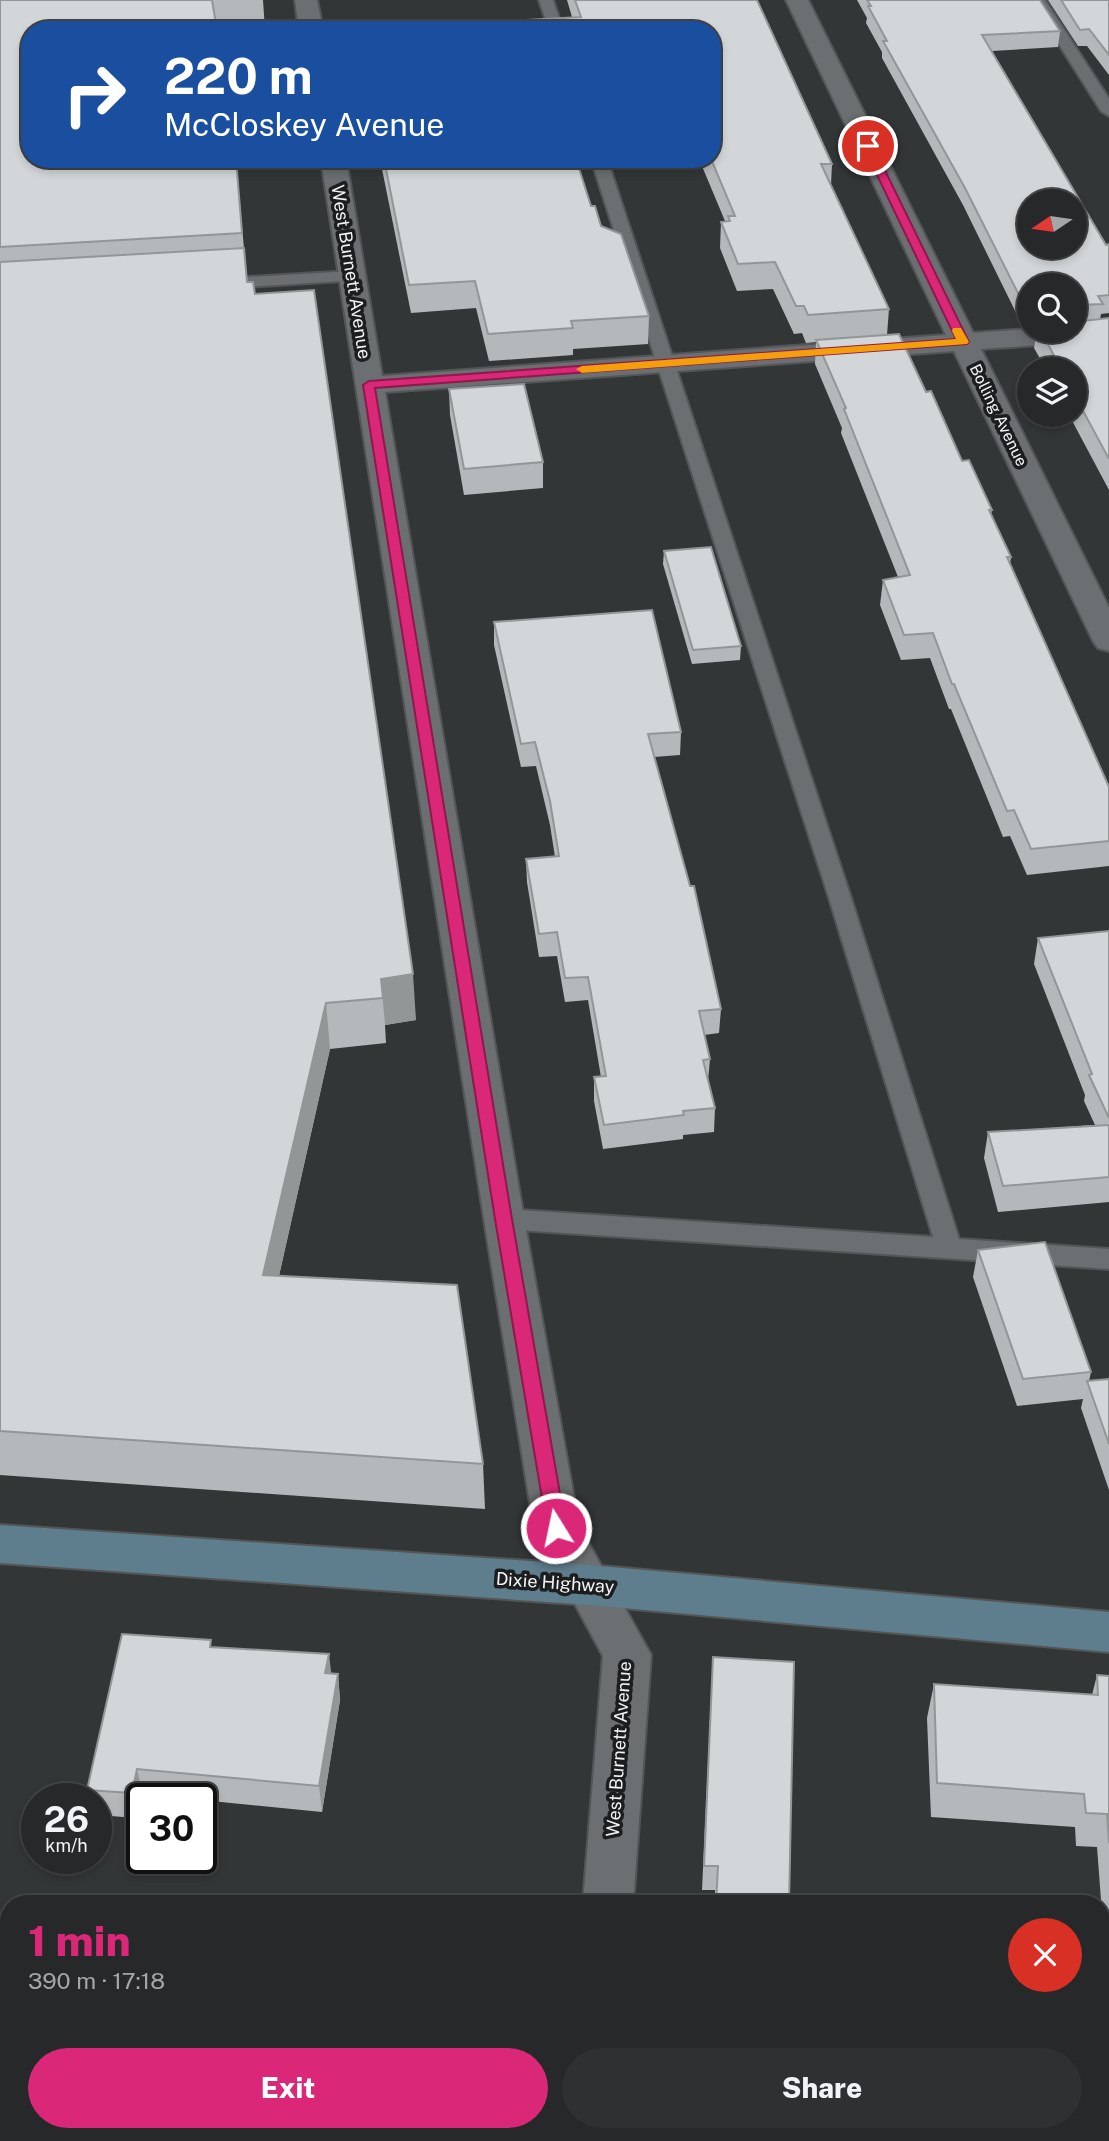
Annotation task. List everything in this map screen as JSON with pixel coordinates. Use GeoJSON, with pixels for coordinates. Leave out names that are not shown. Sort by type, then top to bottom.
{"type":"FeatureCollection","features":[{"type":"Feature","properties":{"kind":"street"},"geometry":{"type":"LineString","coordinates":[[306,0],[310,21]]}},
{"type":"Feature","properties":{"kind":"street","name":"Bolling Avenue"},"geometry":{"type":"LineString","coordinates":[[797,0],[1109,641]]}},
{"type":"Feature","properties":{"kind":"street","name":"West Burnett Avenue"},"geometry":{"type":"LineString","coordinates":[[334,168],[556,1528],[627,1655],[609,1895]]}},
{"type":"Feature","properties":{"kind":"street"},"geometry":{"type":"LineString","coordinates":[[369,385],[1109,332]]}},
{"type":"Feature","properties":{"kind":"street","name":"Dixie Highway"},"geometry":{"type":"LineString","coordinates":[[0,1544],[589,1585],[1109,1632]]}},
{"type":"Feature","properties":{"kind":"lane"},"geometry":{"type":"LineString","coordinates":[[546,0],[553,21]]}},
{"type":"Feature","properties":{"kind":"lane"},"geometry":{"type":"LineString","coordinates":[[1038,0],[1109,111]]}},
{"type":"Feature","properties":{"kind":"lane"},"geometry":{"type":"LineString","coordinates":[[602,168],[840,898],[948,1248]]}},
{"type":"Feature","properties":{"kind":"lane"},"geometry":{"type":"LineString","coordinates":[[191,285],[352,276]]}},
{"type":"Feature","properties":{"kind":"lane"},"geometry":{"type":"LineString","coordinates":[[504,1219],[1109,1259]]}},
{"type":"Feature","properties":{"kind":"building"},"geometry":{"type":"Polygon","coordinates":[[[0,0],[212,0],[216,21],[21,21],[21,168],[237,168],[242,233],[0,247],[0,0]]]}},
{"type":"Feature","properties":{"kind":"building"},"geometry":{"type":"Polygon","coordinates":[[[575,0],[757,0],[832,164],[821,164],[889,309],[808,315],[804,306],[796,306],[775,262],[738,264],[721,222],[730,221],[728,216],[735,216],[715,168],[721,168],[721,21],[509,21],[581,17],[575,0]]]}},
{"type":"Feature","properties":{"kind":"building"},"geometry":{"type":"Polygon","coordinates":[[[867,0],[1040,0],[1060,31],[982,35],[1073,189],[1017,189],[1017,259],[1087,259],[1087,213],[1106,245],[1109,244],[1109,295],[1098,296],[1103,304],[1087,305],[1087,273],[1017,273],[1017,291],[965,188],[883,41],[887,41],[868,6],[871,6],[867,0]]]}},
{"type":"Feature","properties":{"kind":"building"},"geometry":{"type":"Polygon","coordinates":[[[1061,0],[1109,0],[1109,55],[1089,29],[1080,30],[1061,0]]]}},
{"type":"Feature","properties":{"kind":"building"},"geometry":{"type":"Polygon","coordinates":[[[386,168],[579,168],[591,206],[595,206],[601,226],[621,234],[649,316],[571,321],[573,328],[488,334],[475,281],[409,285],[386,168]]]}},
{"type":"Feature","properties":{"kind":"building"},"geometry":{"type":"Polygon","coordinates":[[[244,248],[247,282],[253,282],[255,294],[314,290],[413,974],[381,979],[383,998],[326,1003],[263,1275],[457,1285],[483,1464],[0,1431],[0,262],[244,248]]]}},
{"type":"Feature","properties":{"kind":"building"},"geometry":{"type":"Polygon","coordinates":[[[1109,318],[1109,459],[1087,418],[1087,357],[1055,357],[1047,343],[1087,343],[1087,321],[1109,318]]]}},
{"type":"Feature","properties":{"kind":"building"},"geometry":{"type":"Polygon","coordinates":[[[899,334],[926,392],[931,391],[962,461],[969,460],[1011,557],[1007,557],[1109,787],[1109,841],[1031,849],[1014,810],[1007,811],[933,633],[904,635],[883,580],[910,575],[844,409],[846,408],[816,340],[899,334]]]}},
{"type":"Feature","properties":{"kind":"building"},"geometry":{"type":"Polygon","coordinates":[[[524,384],[543,462],[464,469],[449,389],[524,384]]]}},
{"type":"Feature","properties":{"kind":"building"},"geometry":{"type":"Polygon","coordinates":[[[711,547],[741,646],[693,650],[664,551],[711,547]]]}},
{"type":"Feature","properties":{"kind":"building"},"geometry":{"type":"Polygon","coordinates":[[[652,610],[681,732],[648,734],[690,886],[694,886],[721,1009],[699,1011],[710,1059],[703,1060],[715,1108],[683,1111],[684,1115],[604,1125],[594,1077],[606,1076],[588,977],[565,978],[557,932],[539,934],[526,859],[559,856],[550,801],[535,742],[521,744],[494,622],[652,610]]]}},
{"type":"Feature","properties":{"kind":"building"},"geometry":{"type":"Polygon","coordinates":[[[1109,931],[1109,1118],[1089,1075],[1092,1074],[1038,938],[1109,931]]]}},
{"type":"Feature","properties":{"kind":"building"},"geometry":{"type":"Polygon","coordinates":[[[1109,1125],[1109,1177],[1003,1186],[988,1132],[1109,1125]]]}},
{"type":"Feature","properties":{"kind":"building"},"geometry":{"type":"Polygon","coordinates":[[[1045,1242],[1091,1372],[1023,1379],[978,1250],[1045,1242]]]}},
{"type":"Feature","properties":{"kind":"building"},"geometry":{"type":"Polygon","coordinates":[[[1109,1379],[1109,1444],[1087,1381],[1109,1379]]]}},
{"type":"Feature","properties":{"kind":"building"},"geometry":{"type":"Polygon","coordinates":[[[122,1634],[211,1640],[210,1647],[329,1654],[325,1673],[338,1674],[319,1786],[137,1769],[134,1783],[126,1783],[126,1793],[112,1792],[112,1783],[89,1783],[122,1634]]]}},
{"type":"Feature","properties":{"kind":"building"},"geometry":{"type":"Polygon","coordinates":[[[713,1657],[794,1662],[789,1895],[716,1895],[718,1866],[704,1866],[713,1657]]]}},
{"type":"Feature","properties":{"kind":"building"},"geometry":{"type":"Polygon","coordinates":[[[1097,1675],[1109,1676],[1109,1843],[1107,1814],[1086,1813],[1084,1794],[937,1783],[934,1684],[1098,1695],[1097,1675]]]}},
{"type":"Feature","properties":{"kind":"slow traffic"},"geometry":{"type":"LineString","coordinates":[[582,369],[963,342],[957,331]]}},
{"type":"Feature","properties":{"kind":"route"},"geometry":{"type":"LineString","coordinates":[[556,1528],[369,385],[963,342],[868,146]]}}]}
